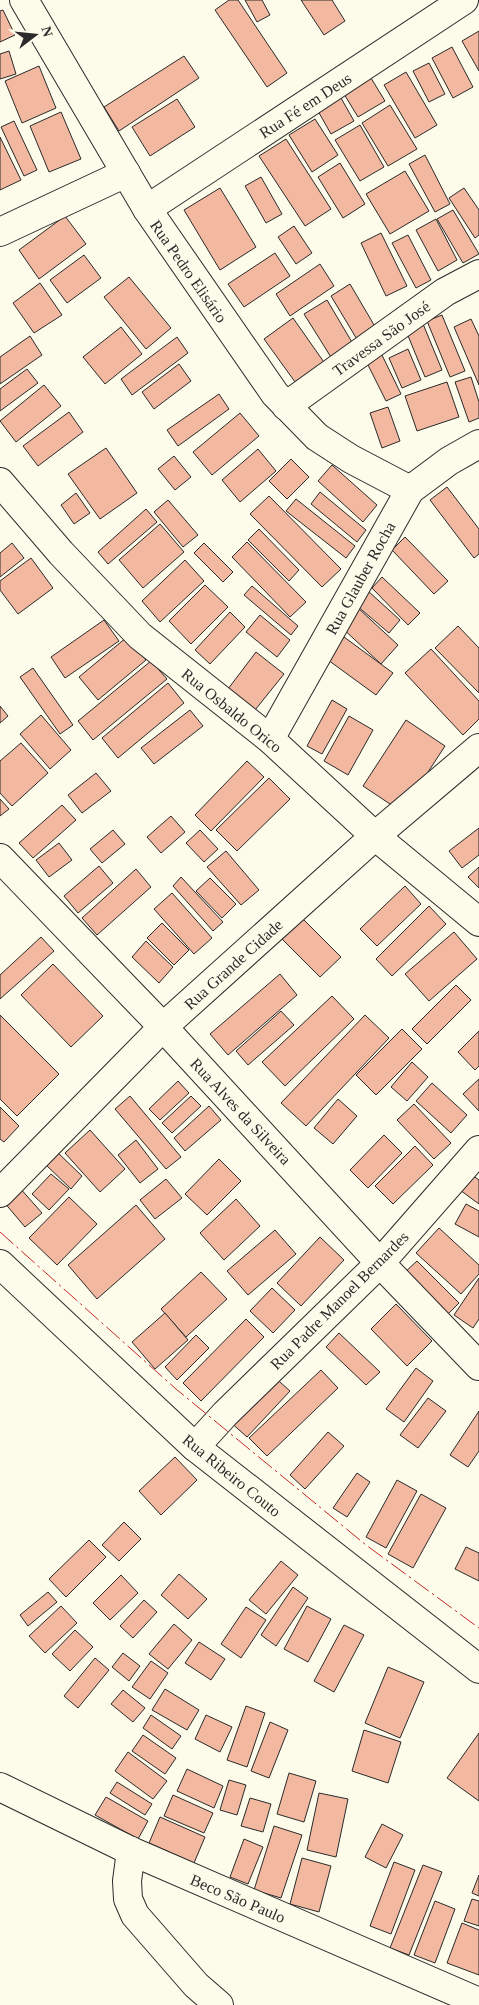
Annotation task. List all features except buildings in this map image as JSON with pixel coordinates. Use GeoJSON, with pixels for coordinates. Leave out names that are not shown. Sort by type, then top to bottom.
{"type":"FeatureCollection","features":[{"type":"Feature","properties":{"kind":"street","name":"Rua Pedro Elisário"},"geometry":{"type":"LineString","coordinates":[[24,0],[147,209],[275,394],[317,437],[351,459],[410,490]]}},
{"type":"Feature","properties":{"kind":"street","name":"Rua Fé em Deus"},"geometry":{"type":"LineString","coordinates":[[147,209],[464,0]]}},
{"type":"Feature","properties":{"kind":"street"},"geometry":{"type":"LineString","coordinates":[[0,232],[126,173]]}},
{"type":"Feature","properties":{"kind":"street","name":"Travessa São José"},"geometry":{"type":"LineString","coordinates":[[286,406],[444,292],[479,274]]}},
{"type":"Feature","properties":{"kind":"street","name":"Rua Glauber Rocha"},"geometry":{"type":"LineString","coordinates":[[270,739],[410,490],[449,460],[479,444]]}},
{"type":"Feature","properties":{"kind":"street","name":"Rua Osbaldo Orico"},"geometry":{"type":"LineString","coordinates":[[0,482],[61,553],[140,636],[270,739],[375,836],[479,922]]}},
{"type":"Feature","properties":{"kind":"street","name":"Rua Grande Cidade"},"geometry":{"type":"LineString","coordinates":[[0,1193],[163,1028],[375,836],[479,748]]}},
{"type":"Feature","properties":{"kind":"street","name":"Rua Alves da Silveira"},"geometry":{"type":"LineString","coordinates":[[0,858],[163,1028],[380,1263],[479,1366]]}},
{"type":"Feature","properties":{"kind":"street","name":"Rua Padre Manoel Bernardes"},"geometry":{"type":"LineString","coordinates":[[195,1447],[225,1414],[380,1263],[479,1150]]}},
{"type":"Feature","properties":{"kind":"street","name":"Rua Ribeiro Couto"},"geometry":{"type":"LineString","coordinates":[[0,1264],[195,1447],[479,1668]]}},
{"type":"Feature","properties":{"kind":"street","name":"Beco São Paulo"},"geometry":{"type":"LineString","coordinates":[[0,1787],[131,1851],[479,2002]]}},
{"type":"Feature","properties":{"kind":"street"},"geometry":{"type":"LineString","coordinates":[[131,1851],[127,1881],[128,1899],[136,1915],[196,1985],[219,2005]]}},
{"type":"Feature","properties":{"kind":"power"},"geometry":{"type":"LineString","coordinates":[[0,1232],[176,1389],[366,1545],[479,1628]]}}]}
